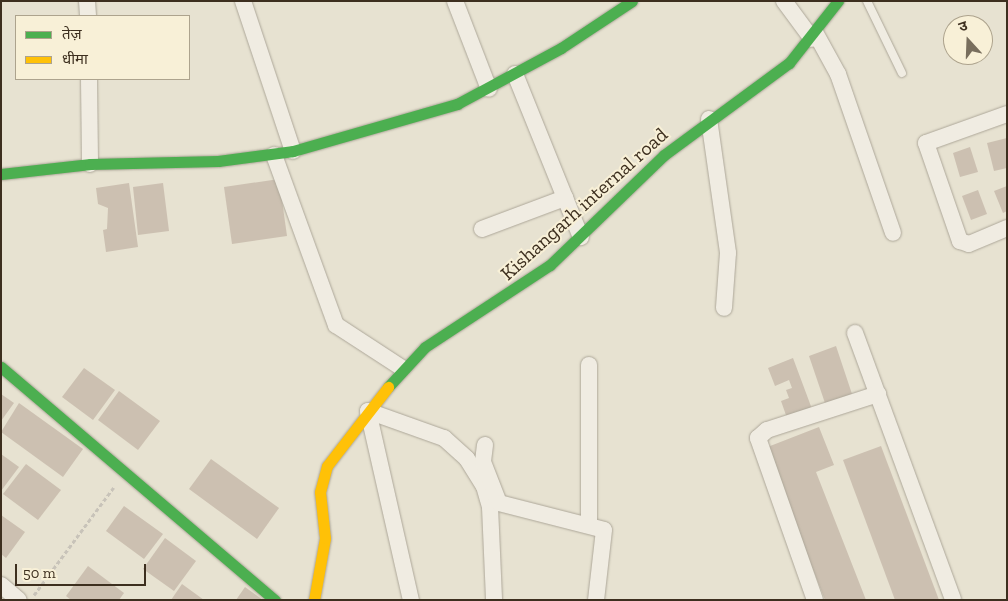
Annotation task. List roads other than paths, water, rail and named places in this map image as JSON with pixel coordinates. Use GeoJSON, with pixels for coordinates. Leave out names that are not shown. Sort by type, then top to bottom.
{"type":"FeatureCollection","features":[{"type":"Feature","properties":{"kind":"street"},"geometry":{"type":"LineString","coordinates":[[88,1],[88,15]]}},
{"type":"Feature","properties":{"kind":"street"},"geometry":{"type":"LineString","coordinates":[[243,1],[293,151]]}},
{"type":"Feature","properties":{"kind":"street"},"geometry":{"type":"LineString","coordinates":[[455,1],[489,89]]}},
{"type":"Feature","properties":{"kind":"street"},"geometry":{"type":"LineString","coordinates":[[1,174],[90,164],[218,162],[293,151],[457,104],[515,74],[632,1]]}},
{"type":"Feature","properties":{"kind":"street"},"geometry":{"type":"LineString","coordinates":[[784,1],[814,36],[838,74],[893,232]]}},
{"type":"Feature","properties":{"kind":"street","name":"Kishangarh internal road"},"geometry":{"type":"LineString","coordinates":[[314,600],[324,538],[320,492],[327,466],[402,368],[438,338],[530,281],[580,237],[664,155],[708,119],[789,63],[814,36],[838,1]]}},
{"type":"Feature","properties":{"kind":"street"},"geometry":{"type":"LineString","coordinates":[[515,74],[580,237]]}},
{"type":"Feature","properties":{"kind":"street"},"geometry":{"type":"LineString","coordinates":[[89,80],[90,164]]}},
{"type":"Feature","properties":{"kind":"street"},"geometry":{"type":"LineString","coordinates":[[1007,114],[926,142],[960,241],[969,244],[1007,228]]}},
{"type":"Feature","properties":{"kind":"street"},"geometry":{"type":"LineString","coordinates":[[708,119],[728,253],[724,308]]}},
{"type":"Feature","properties":{"kind":"street"},"geometry":{"type":"LineString","coordinates":[[274,155],[336,325],[402,368]]}},
{"type":"Feature","properties":{"kind":"street"},"geometry":{"type":"LineString","coordinates":[[482,229],[565,198]]}},
{"type":"Feature","properties":{"kind":"street"},"geometry":{"type":"LineString","coordinates":[[977,252],[1007,240]]}},
{"type":"Feature","properties":{"kind":"street"},"geometry":{"type":"LineString","coordinates":[[855,333],[953,600]]}},
{"type":"Feature","properties":{"kind":"street"},"geometry":{"type":"LineString","coordinates":[[589,366],[589,524]]}},
{"type":"Feature","properties":{"kind":"street"},"geometry":{"type":"LineString","coordinates":[[5,371],[126,470],[275,600]]}},
{"type":"Feature","properties":{"kind":"street"},"geometry":{"type":"LineString","coordinates":[[815,600],[758,438],[767,430],[878,394]]}},
{"type":"Feature","properties":{"kind":"street"},"geometry":{"type":"LineString","coordinates":[[368,411],[411,600]]}},
{"type":"Feature","properties":{"kind":"street"},"geometry":{"type":"LineString","coordinates":[[368,411],[444,438],[467,459],[484,486],[490,506],[494,600]]}},
{"type":"Feature","properties":{"kind":"street"},"geometry":{"type":"LineString","coordinates":[[485,445],[483,462],[499,504],[599,526],[606,538],[596,600]]}},
{"type":"Feature","properties":{"kind":"street"},"geometry":{"type":"LineString","coordinates":[[1,585],[19,600]]}},
{"type":"Feature","properties":{"kind":"lane"},"geometry":{"type":"LineString","coordinates":[[867,1],[902,73]]}}]}
